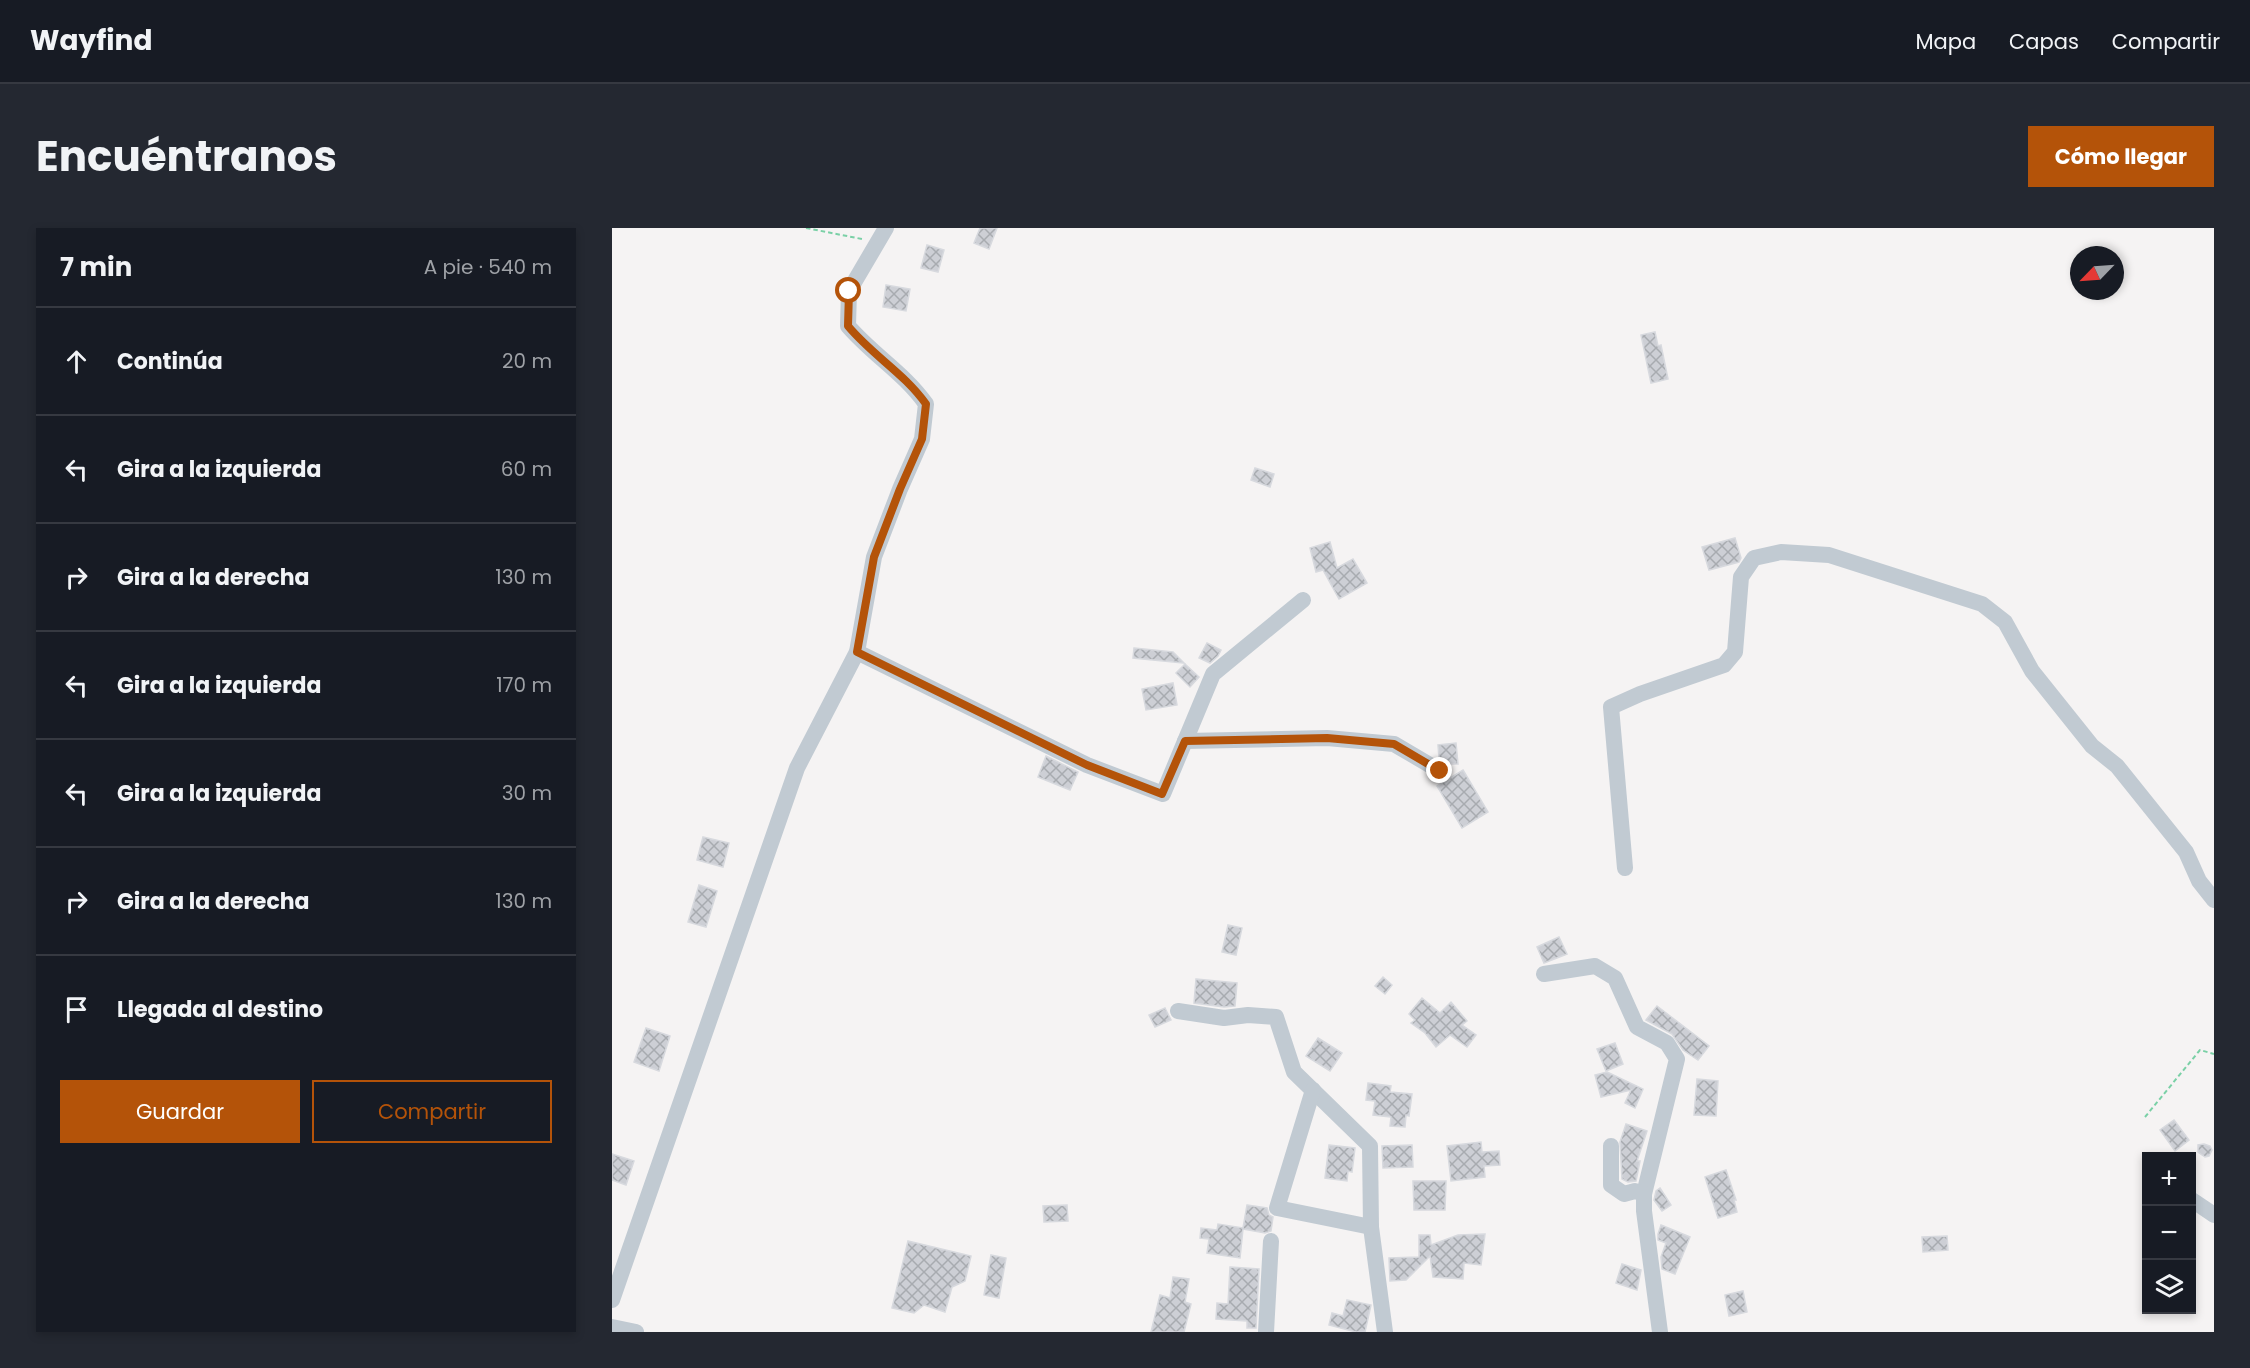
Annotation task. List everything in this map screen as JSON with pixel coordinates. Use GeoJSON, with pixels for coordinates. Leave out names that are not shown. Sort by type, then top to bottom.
{"type":"FeatureCollection","features":[{"type":"Feature","properties":{"kind":"street"},"geometry":{"type":"LineString","coordinates":[[612,1300],[797,768],[857,652],[874,557],[922,439],[926,404],[913,385],[865,346],[848,326],[849,291],[882,235]]}},
{"type":"Feature","properties":{"kind":"street"},"geometry":{"type":"LineString","coordinates":[[1625,868],[1611,707],[1640,694],[1725,665],[1735,652],[1741,577],[1754,558],[1781,552],[1829,555],[1941,589],[1982,604],[2005,622],[2032,671],[2092,746],[2118,766],[2186,852],[2199,881],[2214,900]]}},
{"type":"Feature","properties":{"kind":"street"},"geometry":{"type":"LineString","coordinates":[[857,652],[1087,765],[1162,794],[1213,674],[1303,600]]}},
{"type":"Feature","properties":{"kind":"street"},"geometry":{"type":"LineString","coordinates":[[1185,741],[1327,738],[1394,744],[1440,771]]}},
{"type":"Feature","properties":{"kind":"street"},"geometry":{"type":"LineString","coordinates":[[1544,974],[1595,966],[1616,978],[1637,1027],[1667,1043],[1677,1059],[1644,1194],[1644,1211],[1660,1332]]}},
{"type":"Feature","properties":{"kind":"street"},"geometry":{"type":"LineString","coordinates":[[1178,1011],[1224,1018],[1248,1015],[1276,1017],[1294,1072],[1370,1146],[1371,1227],[1384,1332]]}},
{"type":"Feature","properties":{"kind":"street"},"geometry":{"type":"LineString","coordinates":[[1313,1090],[1277,1208],[1371,1227]]}},
{"type":"Feature","properties":{"kind":"street"},"geometry":{"type":"LineString","coordinates":[[1611,1146],[1611,1185],[1624,1194],[1635,1191],[1644,1194]]}},
{"type":"Feature","properties":{"kind":"street"},"geometry":{"type":"LineString","coordinates":[[2196,1203],[2214,1215]]}},
{"type":"Feature","properties":{"kind":"street"},"geometry":{"type":"LineString","coordinates":[[1266,1332],[1271,1241]]}},
{"type":"Feature","properties":{"kind":"street"},"geometry":{"type":"LineString","coordinates":[[612,1327],[636,1332]]}},
{"type":"Feature","properties":{"kind":"path"},"geometry":{"type":"LineString","coordinates":[[806,228],[882,235]]}},
{"type":"Feature","properties":{"kind":"path"},"geometry":{"type":"LineString","coordinates":[[2145,1117],[2200,1050],[2214,1054]]}},
{"type":"Feature","properties":{"kind":"building"},"geometry":{"type":"Polygon","coordinates":[[[980,228],[997,228],[989,249],[974,243],[980,228]]]}},
{"type":"Feature","properties":{"kind":"building"},"geometry":{"type":"Polygon","coordinates":[[[927,245],[944,250],[938,272],[921,268],[927,245]]]}},
{"type":"Feature","properties":{"kind":"building"},"geometry":{"type":"Polygon","coordinates":[[[886,285],[910,289],[906,311],[883,307],[886,285]]]}},
{"type":"Feature","properties":{"kind":"building"},"geometry":{"type":"Polygon","coordinates":[[[1655,332],[1658,346],[1661,345],[1668,379],[1651,383],[1641,335],[1655,332]]]}},
{"type":"Feature","properties":{"kind":"building"},"geometry":{"type":"Polygon","coordinates":[[[1255,468],[1274,474],[1270,487],[1251,480],[1255,468]]]}},
{"type":"Feature","properties":{"kind":"building"},"geometry":{"type":"Polygon","coordinates":[[[1735,538],[1741,558],[1739,562],[1709,570],[1702,547],[1735,538]]]}},
{"type":"Feature","properties":{"kind":"building"},"geometry":{"type":"Polygon","coordinates":[[[1330,542],[1337,568],[1353,559],[1367,583],[1339,599],[1323,570],[1316,572],[1310,548],[1330,542]]]}},
{"type":"Feature","properties":{"kind":"building"},"geometry":{"type":"Polygon","coordinates":[[[1207,643],[1221,650],[1210,663],[1199,658],[1207,643]]]}},
{"type":"Feature","properties":{"kind":"building"},"geometry":{"type":"Polygon","coordinates":[[[1134,648],[1173,652],[1184,663],[1133,658],[1134,648]]]}},
{"type":"Feature","properties":{"kind":"building"},"geometry":{"type":"Polygon","coordinates":[[[1185,664],[1199,677],[1190,687],[1176,673],[1185,664]]]}},
{"type":"Feature","properties":{"kind":"building"},"geometry":{"type":"Polygon","coordinates":[[[1173,683],[1177,705],[1146,710],[1142,689],[1173,683]]]}},
{"type":"Feature","properties":{"kind":"building"},"geometry":{"type":"Polygon","coordinates":[[[1456,743],[1458,764],[1448,764],[1439,758],[1438,745],[1456,743]]]}},
{"type":"Feature","properties":{"kind":"building"},"geometry":{"type":"Polygon","coordinates":[[[1046,756],[1078,772],[1070,790],[1038,777],[1046,756]]]}},
{"type":"Feature","properties":{"kind":"building"},"geometry":{"type":"Polygon","coordinates":[[[1463,770],[1488,812],[1462,828],[1437,786],[1463,770]]]}},
{"type":"Feature","properties":{"kind":"building"},"geometry":{"type":"Polygon","coordinates":[[[703,837],[729,843],[723,867],[697,860],[703,837]]]}},
{"type":"Feature","properties":{"kind":"building"},"geometry":{"type":"Polygon","coordinates":[[[699,885],[717,891],[706,927],[688,922],[699,885]]]}},
{"type":"Feature","properties":{"kind":"building"},"geometry":{"type":"Polygon","coordinates":[[[1228,925],[1242,928],[1236,955],[1222,952],[1228,925]]]}},
{"type":"Feature","properties":{"kind":"building"},"geometry":{"type":"Polygon","coordinates":[[[1559,937],[1567,954],[1544,963],[1537,947],[1559,937]]]}},
{"type":"Feature","properties":{"kind":"building"},"geometry":{"type":"Polygon","coordinates":[[[1383,977],[1392,985],[1385,994],[1375,986],[1383,977]]]}},
{"type":"Feature","properties":{"kind":"building"},"geometry":{"type":"Polygon","coordinates":[[[1196,979],[1237,983],[1235,1006],[1224,1007],[1194,1003],[1196,979]]]}},
{"type":"Feature","properties":{"kind":"building"},"geometry":{"type":"Polygon","coordinates":[[[1422,998],[1440,1013],[1451,1002],[1467,1021],[1462,1025],[1476,1035],[1467,1047],[1450,1035],[1436,1047],[1425,1033],[1411,1023],[1415,1020],[1409,1014],[1422,998]]]}},
{"type":"Feature","properties":{"kind":"building"},"geometry":{"type":"Polygon","coordinates":[[[1657,1006],[1709,1046],[1698,1060],[1683,1050],[1672,1034],[1646,1020],[1657,1006]]]}},
{"type":"Feature","properties":{"kind":"building"},"geometry":{"type":"Polygon","coordinates":[[[1165,1008],[1171,1020],[1155,1027],[1149,1015],[1165,1008]]]}},
{"type":"Feature","properties":{"kind":"building"},"geometry":{"type":"Polygon","coordinates":[[[646,1028],[670,1036],[659,1071],[634,1062],[646,1028]]]}},
{"type":"Feature","properties":{"kind":"building"},"geometry":{"type":"Polygon","coordinates":[[[1318,1038],[1342,1053],[1330,1071],[1306,1056],[1318,1038]]]}},
{"type":"Feature","properties":{"kind":"building"},"geometry":{"type":"Polygon","coordinates":[[[1615,1043],[1623,1064],[1606,1071],[1597,1049],[1615,1043]]]}},
{"type":"Feature","properties":{"kind":"building"},"geometry":{"type":"Polygon","coordinates":[[[1607,1072],[1643,1089],[1635,1108],[1625,1103],[1631,1090],[1601,1097],[1595,1075],[1607,1072]]]}},
{"type":"Feature","properties":{"kind":"building"},"geometry":{"type":"Polygon","coordinates":[[[1697,1079],[1718,1081],[1716,1116],[1694,1115],[1697,1079]]]}},
{"type":"Feature","properties":{"kind":"building"},"geometry":{"type":"Polygon","coordinates":[[[1368,1083],[1391,1086],[1390,1092],[1412,1094],[1405,1127],[1390,1126],[1391,1117],[1373,1115],[1375,1101],[1366,1100],[1368,1083]]]}},
{"type":"Feature","properties":{"kind":"building"},"geometry":{"type":"Polygon","coordinates":[[[2174,1120],[2189,1140],[2175,1151],[2160,1130],[2174,1120]]]}},
{"type":"Feature","properties":{"kind":"building"},"geometry":{"type":"Polygon","coordinates":[[[1626,1124],[1647,1131],[1637,1161],[1640,1161],[1636,1181],[1628,1182],[1622,1179],[1620,1142],[1626,1124]]]}},
{"type":"Feature","properties":{"kind":"building"},"geometry":{"type":"Polygon","coordinates":[[[1481,1142],[1482,1152],[1499,1151],[1500,1165],[1484,1166],[1485,1177],[1451,1181],[1447,1146],[1481,1142]]]}},
{"type":"Feature","properties":{"kind":"building"},"geometry":{"type":"Polygon","coordinates":[[[1329,1145],[1355,1148],[1352,1172],[1348,1171],[1347,1181],[1325,1178],[1329,1145]]]}},
{"type":"Feature","properties":{"kind":"building"},"geometry":{"type":"Polygon","coordinates":[[[1412,1145],[1413,1167],[1383,1168],[1382,1146],[1412,1145]]]}},
{"type":"Feature","properties":{"kind":"building"},"geometry":{"type":"Polygon","coordinates":[[[2198,1145],[2210,1146],[2212,1150],[2209,1156],[2205,1157],[2198,1152],[2198,1145]]]}},
{"type":"Feature","properties":{"kind":"building"},"geometry":{"type":"Polygon","coordinates":[[[612,1154],[634,1161],[626,1185],[612,1180],[612,1154]]]}},
{"type":"Feature","properties":{"kind":"building"},"geometry":{"type":"Polygon","coordinates":[[[1726,1170],[1736,1200],[1734,1200],[1737,1212],[1718,1218],[1705,1177],[1726,1170]]]}},
{"type":"Feature","properties":{"kind":"building"},"geometry":{"type":"Polygon","coordinates":[[[1413,1181],[1446,1181],[1445,1210],[1414,1210],[1413,1181]]]}},
{"type":"Feature","properties":{"kind":"building"},"geometry":{"type":"Polygon","coordinates":[[[1660,1188],[1671,1205],[1662,1211],[1654,1200],[1656,1191],[1660,1188]]]}},
{"type":"Feature","properties":{"kind":"building"},"geometry":{"type":"Polygon","coordinates":[[[1067,1205],[1068,1221],[1044,1222],[1043,1206],[1067,1205]]]}},
{"type":"Feature","properties":{"kind":"building"},"geometry":{"type":"Polygon","coordinates":[[[1247,1205],[1267,1208],[1269,1215],[1273,1217],[1271,1231],[1265,1233],[1243,1229],[1240,1258],[1207,1253],[1209,1239],[1200,1238],[1201,1228],[1217,1230],[1218,1224],[1243,1228],[1247,1205]]]}},
{"type":"Feature","properties":{"kind":"building"},"geometry":{"type":"Polygon","coordinates":[[[1661,1225],[1690,1237],[1675,1274],[1662,1269],[1661,1257],[1666,1243],[1658,1240],[1661,1225]]]}},
{"type":"Feature","properties":{"kind":"building"},"geometry":{"type":"Polygon","coordinates":[[[1485,1234],[1481,1265],[1464,1263],[1463,1279],[1433,1277],[1430,1256],[1406,1280],[1390,1281],[1389,1258],[1419,1257],[1419,1235],[1430,1235],[1431,1245],[1458,1235],[1485,1234]]]}},
{"type":"Feature","properties":{"kind":"building"},"geometry":{"type":"Polygon","coordinates":[[[1947,1236],[1948,1250],[1923,1252],[1922,1237],[1947,1236]]]}},
{"type":"Feature","properties":{"kind":"building"},"geometry":{"type":"Polygon","coordinates":[[[908,1241],[971,1256],[965,1281],[952,1287],[945,1312],[924,1305],[914,1313],[892,1308],[908,1241]]]}},
{"type":"Feature","properties":{"kind":"building"},"geometry":{"type":"Polygon","coordinates":[[[991,1255],[1006,1258],[999,1298],[984,1295],[991,1255]]]}},
{"type":"Feature","properties":{"kind":"building"},"geometry":{"type":"Polygon","coordinates":[[[1622,1264],[1641,1270],[1637,1290],[1616,1283],[1622,1264]]]}},
{"type":"Feature","properties":{"kind":"building"},"geometry":{"type":"Polygon","coordinates":[[[1230,1267],[1259,1269],[1256,1328],[1247,1328],[1247,1321],[1216,1319],[1217,1303],[1228,1304],[1230,1267]]]}},
{"type":"Feature","properties":{"kind":"building"},"geometry":{"type":"Polygon","coordinates":[[[1173,1277],[1189,1279],[1185,1302],[1191,1304],[1184,1332],[1151,1332],[1160,1295],[1170,1298],[1173,1277]]]}},
{"type":"Feature","properties":{"kind":"building"},"geometry":{"type":"Polygon","coordinates":[[[1743,1291],[1747,1312],[1729,1316],[1725,1295],[1743,1291]]]}},
{"type":"Feature","properties":{"kind":"building"},"geometry":{"type":"Polygon","coordinates":[[[1347,1300],[1371,1305],[1365,1332],[1329,1325],[1332,1313],[1343,1316],[1347,1300]]]}},
{"type":"Feature","properties":{"kind":"route"},"geometry":{"type":"LineString","coordinates":[[849,291],[848,326],[865,346],[913,385],[926,404],[922,439],[874,557],[857,652],[1087,765],[1162,794],[1185,741],[1327,738],[1394,744],[1440,771]]}}]}
